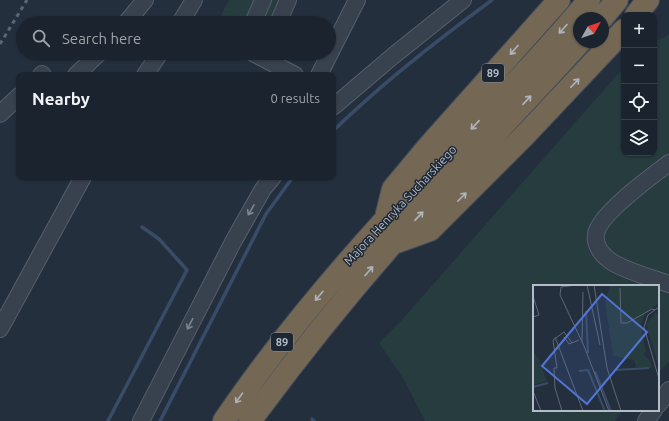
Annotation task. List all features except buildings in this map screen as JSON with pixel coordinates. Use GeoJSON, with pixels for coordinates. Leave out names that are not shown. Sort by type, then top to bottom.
{"type":"FeatureCollection","features":[{"type":"Feature","properties":{"kind":"highway","name":"89"},"geometry":{"type":"LineString","coordinates":[[385,220],[393,189],[428,147],[559,0]]}},
{"type":"Feature","properties":{"kind":"highway","name":"Majora Henryka Sucharskiego"},"geometry":{"type":"LineString","coordinates":[[224,421],[284,339],[344,266],[385,220],[541,54],[589,0]]}},
{"type":"Feature","properties":{"kind":"highway"},"geometry":{"type":"LineString","coordinates":[[607,12],[617,0]]}},
{"type":"Feature","properties":{"kind":"highway"},"geometry":{"type":"LineString","coordinates":[[638,12],[648,0]]}},
{"type":"Feature","properties":{"kind":"highway","name":"89"},"geometry":{"type":"LineString","coordinates":[[392,244],[430,230],[530,129],[621,33]]}},
{"type":"Feature","properties":{"kind":"highway","name":"Majora Henryka Sucharskiego"},"geometry":{"type":"LineString","coordinates":[[250,421],[290,366],[336,308],[392,244],[574,48]]}},
{"type":"Feature","properties":{"kind":"street"},"geometry":{"type":"LineString","coordinates":[[132,16],[145,0]]}},
{"type":"Feature","properties":{"kind":"street"},"geometry":{"type":"LineString","coordinates":[[184,16],[194,0]]}},
{"type":"Feature","properties":{"kind":"street"},"geometry":{"type":"LineString","coordinates":[[256,16],[263,0]]}},
{"type":"Feature","properties":{"kind":"street"},"geometry":{"type":"LineString","coordinates":[[281,16],[288,0]]}},
{"type":"Feature","properties":{"kind":"street"},"geometry":{"type":"LineString","coordinates":[[336,42],[358,0]]}},
{"type":"Feature","properties":{"kind":"street"},"geometry":{"type":"LineString","coordinates":[[336,104],[393,56],[463,0]]}},
{"type":"Feature","properties":{"kind":"street"},"geometry":{"type":"LineString","coordinates":[[79,72],[92,60]]}},
{"type":"Feature","properties":{"kind":"street"},"geometry":{"type":"LineString","coordinates":[[147,72],[155,60]]}},
{"type":"Feature","properties":{"kind":"street"},"geometry":{"type":"LineString","coordinates":[[269,60],[290,72]]}},
{"type":"Feature","properties":{"kind":"street"},"geometry":{"type":"LineString","coordinates":[[321,72],[327,60]]}},
{"type":"Feature","properties":{"kind":"street"},"geometry":{"type":"LineString","coordinates":[[0,114],[16,99]]}},
{"type":"Feature","properties":{"kind":"street"},"geometry":{"type":"LineString","coordinates":[[669,163],[608,214],[595,235],[596,244],[600,251],[613,263],[669,284]]}},
{"type":"Feature","properties":{"kind":"street"},"geometry":{"type":"LineString","coordinates":[[0,329],[81,180]]}},
{"type":"Feature","properties":{"kind":"street"},"geometry":{"type":"LineString","coordinates":[[141,421],[233,242],[263,189],[270,180]]}},
{"type":"Feature","properties":{"kind":"street"},"geometry":{"type":"LineString","coordinates":[[659,404],[669,390]]}},
{"type":"Feature","properties":{"kind":"street"},"geometry":{"type":"LineString","coordinates":[[646,421],[653,411]]}},
{"type":"Feature","properties":{"kind":"green space"},"geometry":{"type":"Polygon","coordinates":[[[229,0],[258,0],[252,16],[221,16],[229,0]]]}},
{"type":"Feature","properties":{"kind":"green space"},"geometry":{"type":"Polygon","coordinates":[[[267,0],[284,0],[277,16],[260,16],[267,0]]]}},
{"type":"Feature","properties":{"kind":"green space"},"geometry":{"type":"Polygon","coordinates":[[[669,35],[669,362],[659,372],[659,285],[533,285],[533,411],[622,411],[615,421],[425,421],[403,378],[379,343],[400,322],[621,70],[621,156],[657,156],[657,41],[669,35]]]}},
{"type":"Feature","properties":{"kind":"waterway"},"geometry":{"type":"LineString","coordinates":[[336,128],[410,63],[492,0]]}},
{"type":"Feature","properties":{"kind":"waterway"},"geometry":{"type":"LineString","coordinates":[[160,421],[266,214],[291,180]]}},
{"type":"Feature","properties":{"kind":"waterway"},"geometry":{"type":"LineString","coordinates":[[108,421],[187,270],[159,239],[142,227]]}},
{"type":"Feature","properties":{"kind":"railway"},"geometry":{"type":"LineString","coordinates":[[17,16],[27,0]]}},
{"type":"Feature","properties":{"kind":"railway"},"geometry":{"type":"LineString","coordinates":[[0,44],[16,18]]}}]}
